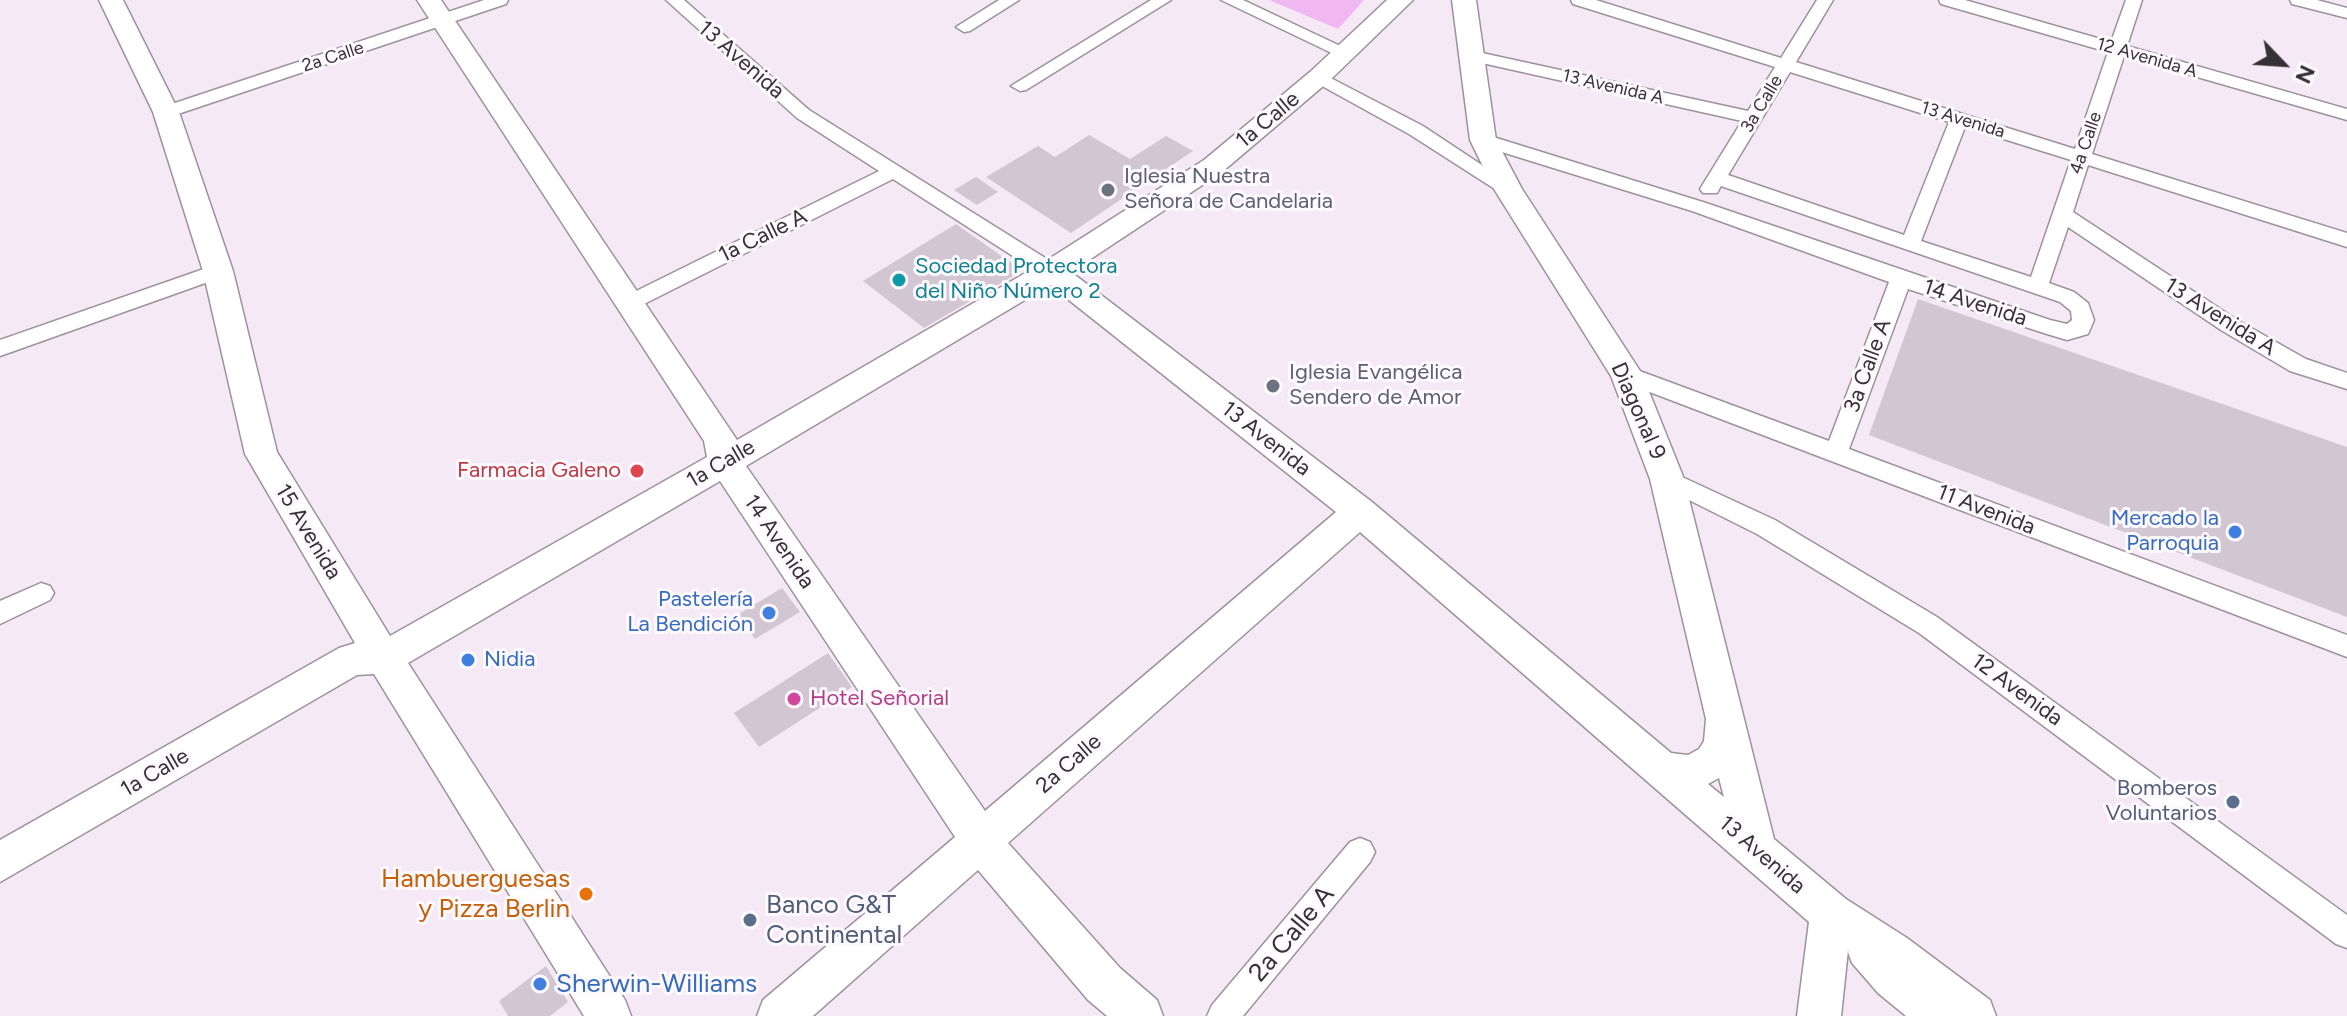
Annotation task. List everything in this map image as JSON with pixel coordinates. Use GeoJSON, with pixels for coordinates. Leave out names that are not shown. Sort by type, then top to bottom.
{"type":"FeatureCollection","features":[{"type":"Feature","properties":{"kind":"street","name":"15 Avenida"},"geometry":{"type":"LineString","coordinates":[[111,0],[166,112],[218,271],[261,454],[384,658],[609,1016]]}},
{"type":"Feature","properties":{"kind":"street","name":"2a Calle"},"geometry":{"type":"LineString","coordinates":[[166,112],[436,10],[500,0]]}},
{"type":"Feature","properties":{"kind":"street","name":"13 Avenida"},"geometry":{"type":"LineString","coordinates":[[674,0],[803,114],[896,170],[1051,271],[1360,512],[1831,914],[1889,982],[1931,1016]]}},
{"type":"Feature","properties":{"kind":"street"},"geometry":{"type":"LineString","coordinates":[[964,27],[1011,0]]}},
{"type":"Feature","properties":{"kind":"street"},"geometry":{"type":"LineString","coordinates":[[1020,86],[1163,0]]}},
{"type":"Feature","properties":{"kind":"street"},"geometry":{"type":"LineString","coordinates":[[1229,0],[1346,53]]}},
{"type":"Feature","properties":{"kind":"street","name":"1a Calle"},"geometry":{"type":"LineString","coordinates":[[1,858],[352,659],[384,658],[918,352],[1051,271],[1213,166],[1319,77],[1401,0]]}},
{"type":"Feature","properties":{"kind":"street","name":"Diagonal 9"},"geometry":{"type":"LineString","coordinates":[[1464,0],[1483,140],[1508,189],[1626,374],[1667,479],[1756,848]]}},
{"type":"Feature","properties":{"kind":"street","name":"13 Avenida"},"geometry":{"type":"LineString","coordinates":[[1579,0],[2347,240]]}},
{"type":"Feature","properties":{"kind":"street","name":"3a Calle"},"geometry":{"type":"LineString","coordinates":[[1699,207],[1825,0]]}},
{"type":"Feature","properties":{"kind":"street","name":"12 Avenida A"},"geometry":{"type":"LineString","coordinates":[[1947,0],[2347,115]]}},
{"type":"Feature","properties":{"kind":"street","name":"4a Calle"},"geometry":{"type":"LineString","coordinates":[[2038,286],[2134,0]]}},
{"type":"Feature","properties":{"kind":"street"},"geometry":{"type":"LineString","coordinates":[[2298,0],[2347,13]]}},
{"type":"Feature","properties":{"kind":"street","name":"14 Avenida"},"geometry":{"type":"LineString","coordinates":[[436,10],[720,439],[725,462],[999,866],[1104,984],[1141,1016]]}},
{"type":"Feature","properties":{"kind":"street","name":"13 Avenida A"},"geometry":{"type":"LineString","coordinates":[[1473,56],[1753,118]]}},
{"type":"Feature","properties":{"kind":"street"},"geometry":{"type":"LineString","coordinates":[[1319,77],[1416,130],[1508,189]]}},
{"type":"Feature","properties":{"kind":"street"},"geometry":{"type":"LineString","coordinates":[[1910,244],[1959,119]]}},
{"type":"Feature","properties":{"kind":"street","name":"14 Avenida"},"geometry":{"type":"LineString","coordinates":[[1483,140],[1699,207],[2047,327],[2067,332],[2080,329],[2083,320],[2078,303],[2038,286],[1716,178]]}},
{"type":"Feature","properties":{"kind":"street","name":"1a Calle A"},"geometry":{"type":"LineString","coordinates":[[629,303],[896,170]]}},
{"type":"Feature","properties":{"kind":"street","name":"13 Avenida A"},"geometry":{"type":"LineString","coordinates":[[2062,214],[2229,325],[2298,365],[2347,381]]}},
{"type":"Feature","properties":{"kind":"street"},"geometry":{"type":"LineString","coordinates":[[0,348],[218,271]]}},
{"type":"Feature","properties":{"kind":"street","name":"3a Calle A"},"geometry":{"type":"LineString","coordinates":[[1836,453],[1901,279]]}},
{"type":"Feature","properties":{"kind":"street","name":"11 Avenida"},"geometry":{"type":"LineString","coordinates":[[1626,374],[2347,646]]}},
{"type":"Feature","properties":{"kind":"street","name":"12 Avenida"},"geometry":{"type":"LineString","coordinates":[[1667,479],[1766,527],[1928,625],[2347,933]]}},
{"type":"Feature","properties":{"kind":"street","name":"2a Calle"},"geometry":{"type":"LineString","coordinates":[[779,1016],[1360,512]]}},
{"type":"Feature","properties":{"kind":"street"},"geometry":{"type":"LineString","coordinates":[[0,613],[41,593]]}},
{"type":"Feature","properties":{"kind":"street"},"geometry":{"type":"LineString","coordinates":[[1664,770],[1691,773],[1713,762],[1723,742],[1724,719]]}},
{"type":"Feature","properties":{"kind":"street","name":"2a Calle A"},"geometry":{"type":"LineString","coordinates":[[1223,1016],[1360,852]]}},
{"type":"Feature","properties":{"kind":"street","name":"13 Avenida"},"geometry":{"type":"LineString","coordinates":[[1831,914],[1892,953],[1974,1016]]}},
{"type":"Feature","properties":{"kind":"street"},"geometry":{"type":"LineString","coordinates":[[1819,1016],[1831,914]]}},
{"type":"Feature","properties":{"kind":"shaded area"},"geometry":{"type":"Polygon","coordinates":[[[1269,0],[1364,0],[1338,29],[1269,0]]]}},
{"type":"Feature","properties":{"kind":"building"},"geometry":{"type":"Polygon","coordinates":[[[1089,135],[1130,159],[1166,136],[1193,151],[1071,233],[986,177],[1038,146],[1055,157],[1089,135]]]}},
{"type":"Feature","properties":{"kind":"building"},"geometry":{"type":"Polygon","coordinates":[[[976,177],[998,192],[977,205],[954,190],[976,177]]]}},
{"type":"Feature","properties":{"kind":"building","name":"Sociedad Protectora del Niño Número 2"},"geometry":{"type":"Polygon","coordinates":[[[956,224],[1020,272],[924,328],[863,281],[956,224]]]}},
{"type":"Feature","properties":{"kind":"building","name":"Mercado la Parroquia"},"geometry":{"type":"Polygon","coordinates":[[[1918,299],[2347,447],[2347,617],[1869,435],[1918,299]]]}},
{"type":"Feature","properties":{"kind":"building","name":"Pastelería La Bendición"},"geometry":{"type":"Polygon","coordinates":[[[782,588],[800,612],[755,639],[737,615],[782,588]]]}},
{"type":"Feature","properties":{"kind":"building","name":"Hotel Señorial"},"geometry":{"type":"Polygon","coordinates":[[[828,653],[852,687],[759,747],[734,713],[828,653]]]}},
{"type":"Feature","properties":{"kind":"building","name":"Sherwin-Williams"},"geometry":{"type":"Polygon","coordinates":[[[546,966],[568,1002],[550,1016],[508,1016],[499,1001],[546,966]]]}},
{"type":"Feature","properties":{"kind":"place","name":"Iglesia Nuestra Señora de Candelaria"},"geometry":{"type":"Point","coordinates":[1108,190]}},
{"type":"Feature","properties":{"kind":"place","name":"Sociedad Protectora del Niño Número 2"},"geometry":{"type":"Point","coordinates":[899,280]}},
{"type":"Feature","properties":{"kind":"place","name":"Iglesia Evangélica Sendero de Amor"},"geometry":{"type":"Point","coordinates":[1273,386]}},
{"type":"Feature","properties":{"kind":"place","name":"Farmacia Galeno"},"geometry":{"type":"Point","coordinates":[637,471]}},
{"type":"Feature","properties":{"kind":"place","name":"Mercado la Parroquia"},"geometry":{"type":"Point","coordinates":[2235,532]}},
{"type":"Feature","properties":{"kind":"place","name":"Pastelería La Bendición"},"geometry":{"type":"Point","coordinates":[769,613]}},
{"type":"Feature","properties":{"kind":"place","name":"Nidia"},"geometry":{"type":"Point","coordinates":[468,660]}},
{"type":"Feature","properties":{"kind":"place","name":"Hotel Señorial"},"geometry":{"type":"Point","coordinates":[794,699]}},
{"type":"Feature","properties":{"kind":"place","name":"Bomberos Voluntarios"},"geometry":{"type":"Point","coordinates":[2233,802]}},
{"type":"Feature","properties":{"kind":"place","name":"Hambuerguesas y Pizza Berlin"},"geometry":{"type":"Point","coordinates":[586,894]}},
{"type":"Feature","properties":{"kind":"place","name":"Banco G&T Continental"},"geometry":{"type":"Point","coordinates":[750,920]}},
{"type":"Feature","properties":{"kind":"place","name":"Sherwin-Williams"},"geometry":{"type":"Point","coordinates":[540,984]}}]}
